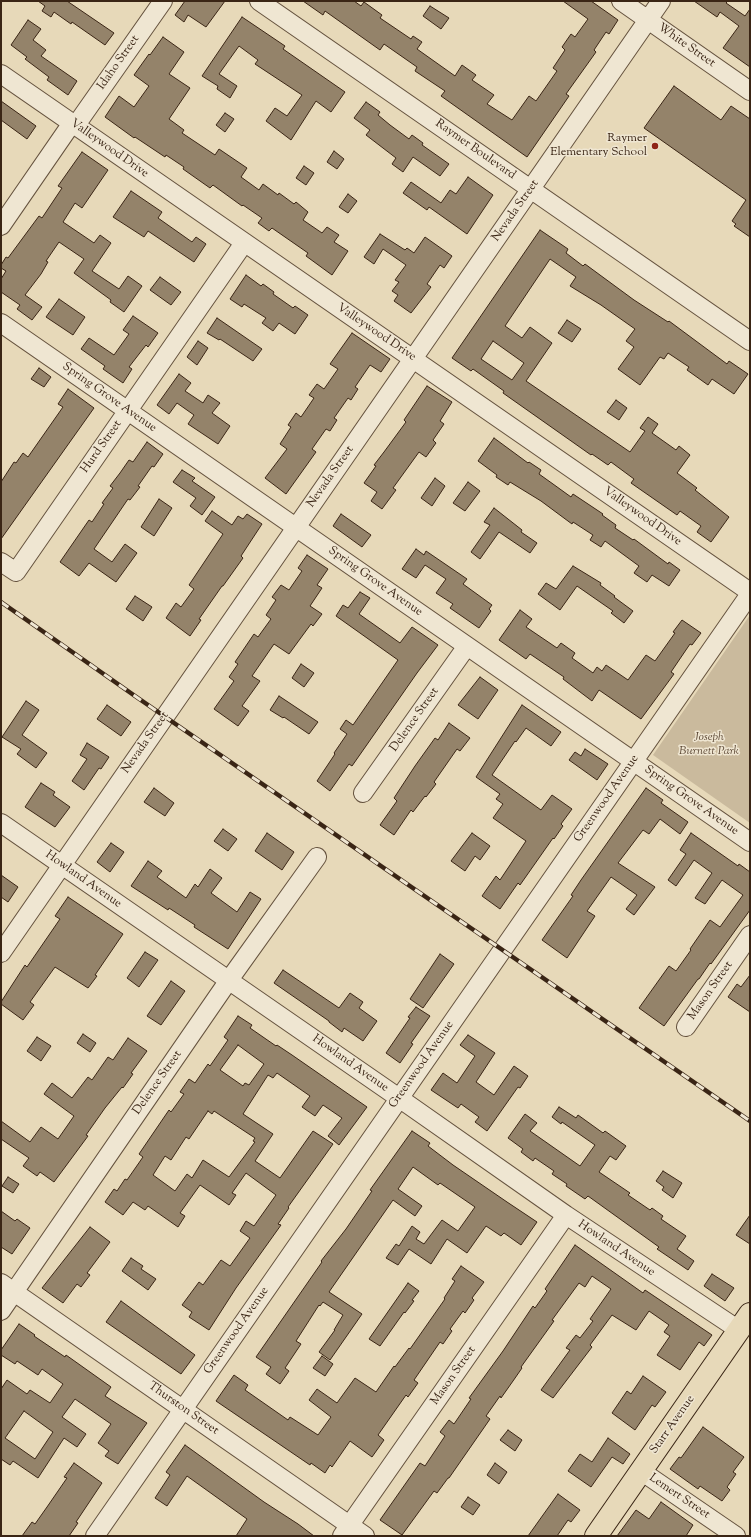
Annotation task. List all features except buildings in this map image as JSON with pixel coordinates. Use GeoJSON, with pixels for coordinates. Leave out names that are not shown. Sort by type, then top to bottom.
{"type":"FeatureCollection","features":[{"type":"Feature","properties":{"kind":"main road","name":"Starr Avenue"},"geometry":{"type":"LineString","coordinates":[[596,1536],[744,1322]]}},
{"type":"Feature","properties":{"kind":"street","name":"Idaho Street"},"geometry":{"type":"LineString","coordinates":[[1,226],[163,1]]}},
{"type":"Feature","properties":{"kind":"street","name":"Raymer Boulevard"},"geometry":{"type":"LineString","coordinates":[[258,1],[750,341]]}},
{"type":"Feature","properties":{"kind":"street","name":"White Street"},"geometry":{"type":"LineString","coordinates":[[621,1],[750,91]]}},
{"type":"Feature","properties":{"kind":"street","name":"Nevada Street"},"geometry":{"type":"LineString","coordinates":[[1,953],[661,1]]}},
{"type":"Feature","properties":{"kind":"street","name":"Valleywood Drive"},"geometry":{"type":"LineString","coordinates":[[1,74],[750,593]]}},
{"type":"Feature","properties":{"kind":"street","name":"Hurd Street"},"geometry":{"type":"LineString","coordinates":[[8,567],[128,410],[244,243]]}},
{"type":"Feature","properties":{"kind":"street","name":"Spring Grove Avenue"},"geometry":{"type":"LineString","coordinates":[[1,322],[750,842]]}},
{"type":"Feature","properties":{"kind":"street","name":"Greenwood Avenue"},"geometry":{"type":"LineString","coordinates":[[95,1536],[750,593]]}},
{"type":"Feature","properties":{"kind":"street","name":"Delence Street"},"geometry":{"type":"LineString","coordinates":[[363,793],[467,646]]}},
{"type":"Feature","properties":{"kind":"street","name":"Howland Avenue"},"geometry":{"type":"LineString","coordinates":[[1,823],[566,1215],[744,1322]]}},
{"type":"Feature","properties":{"kind":"street","name":"Delence Street"},"geometry":{"type":"LineString","coordinates":[[1,1311],[8,1287],[317,857]]}},
{"type":"Feature","properties":{"kind":"street","name":"Mason Street"},"geometry":{"type":"LineString","coordinates":[[686,1027],[750,935]]}},
{"type":"Feature","properties":{"kind":"street","name":"Mason Street"},"geometry":{"type":"LineString","coordinates":[[345,1530],[566,1215]]}},
{"type":"Feature","properties":{"kind":"street","name":"Thurston Street"},"geometry":{"type":"LineString","coordinates":[[8,1287],[183,1409],[345,1530],[365,1536]]}},
{"type":"Feature","properties":{"kind":"street","name":"Lemert Street"},"geometry":{"type":"LineString","coordinates":[[641,1471],[736,1536]]}},
{"type":"Feature","properties":{"kind":"green space","name":"Joseph Burnett Park"},"geometry":{"type":"Polygon","coordinates":[[[750,615],[750,823],[653,755],[750,615]]]}},
{"type":"Feature","properties":{"kind":"railway"},"geometry":{"type":"LineString","coordinates":[[1,602],[750,1121]]}},
{"type":"Feature","properties":{"kind":"place","name":"Raymer Elementary School"},"geometry":{"type":"Point","coordinates":[655,146]}}]}
